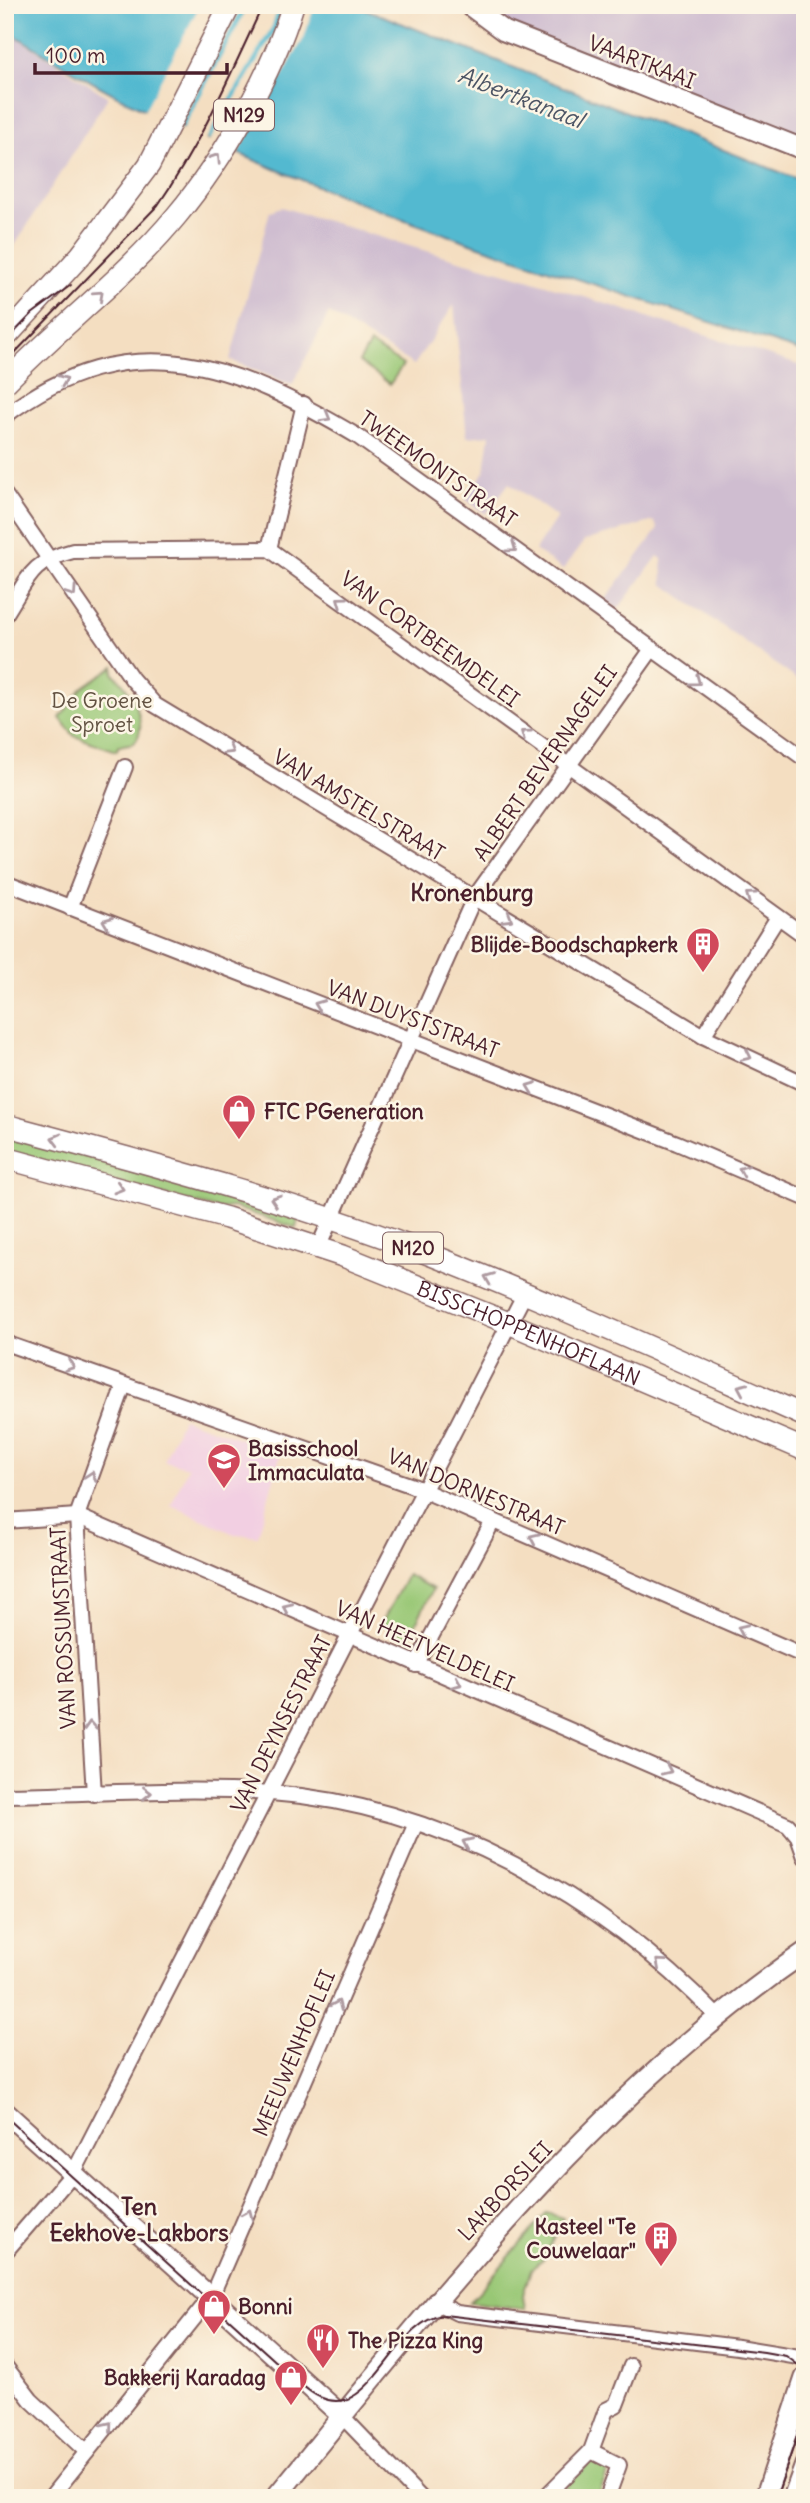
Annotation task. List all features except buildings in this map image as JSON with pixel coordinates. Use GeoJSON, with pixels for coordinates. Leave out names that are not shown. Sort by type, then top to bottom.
{"type":"FeatureCollection","features":[{"type":"Feature","properties":{"kind":"main road","name":"N129"},"geometry":{"type":"LineString","coordinates":[[5,338],[81,256],[149,165],[230,5]]}},
{"type":"Feature","properties":{"kind":"main road","name":"N129"},"geometry":{"type":"LineString","coordinates":[[5,383],[106,289],[177,215],[245,113],[284,33],[293,5]]}},
{"type":"Feature","properties":{"kind":"main road","name":"BISSCHOPPENHOFLAAN"},"geometry":{"type":"LineString","coordinates":[[5,1125],[210,1179],[331,1219],[525,1293],[805,1416]]}},
{"type":"Feature","properties":{"kind":"main road","name":"BISSCHOPPENHOFLAAN"},"geometry":{"type":"LineString","coordinates":[[5,1158],[204,1212],[318,1248],[511,1324],[805,1450]]}},
{"type":"Feature","properties":{"kind":"street","name":"VAARTKAAI"},"geometry":{"type":"LineString","coordinates":[[469,5],[504,31],[805,150]]}},
{"type":"Feature","properties":{"kind":"street","name":"TWEEMONTSTRAAT"},"geometry":{"type":"LineString","coordinates":[[5,416],[56,382],[105,365],[160,361],[197,366],[255,382],[304,404],[357,436],[805,759]]}},
{"type":"Feature","properties":{"kind":"street"},"geometry":{"type":"LineString","coordinates":[[5,615],[38,564],[48,557],[73,551],[269,549],[304,404]]}},
{"type":"Feature","properties":{"kind":"street","name":"VAN AMSTELSTRAAT"},"geometry":{"type":"LineString","coordinates":[[5,495],[132,679],[155,705],[704,1036],[805,1084]]}},
{"type":"Feature","properties":{"kind":"street","name":"VAN CORTBEEMDELEI"},"geometry":{"type":"LineString","coordinates":[[269,549],[805,936]]}},
{"type":"Feature","properties":{"kind":"street","name":"ALBERT BEVERNAGELEI"},"geometry":{"type":"LineString","coordinates":[[318,1248],[474,898],[652,649]]}},
{"type":"Feature","properties":{"kind":"street"},"geometry":{"type":"LineString","coordinates":[[70,908],[125,767]]}},
{"type":"Feature","properties":{"kind":"street","name":"VAN DUYSTSTRAAT"},"geometry":{"type":"LineString","coordinates":[[5,882],[677,1143],[805,1198]]}},
{"type":"Feature","properties":{"kind":"street"},"geometry":{"type":"LineString","coordinates":[[704,1036],[779,917]]}},
{"type":"Feature","properties":{"kind":"street","name":"VAN DEYNSESTRAAT"},"geometry":{"type":"LineString","coordinates":[[6,2251],[73,2174],[525,1293]]}},
{"type":"Feature","properties":{"kind":"street","name":"VAN DORNESTRAAT"},"geometry":{"type":"LineString","coordinates":[[5,1343],[425,1491],[805,1656]]}},
{"type":"Feature","properties":{"kind":"street","name":"VAN ROSSUMSTRAAT"},"geometry":{"type":"LineString","coordinates":[[94,1794],[77,1517],[124,1384]]}},
{"type":"Feature","properties":{"kind":"street","name":"VAN HEETVELDELEI"},"geometry":{"type":"LineString","coordinates":[[5,1521],[77,1517],[776,1819],[788,1825],[798,1838]]}},
{"type":"Feature","properties":{"kind":"street"},"geometry":{"type":"LineString","coordinates":[[416,1665],[493,1521]]}},
{"type":"Feature","properties":{"kind":"street"},"geometry":{"type":"LineString","coordinates":[[5,1795],[270,1793],[344,1804],[415,1823],[475,1847],[574,1899],[637,1944],[714,2013]]}},
{"type":"Feature","properties":{"kind":"street","name":"MEEUWENHOFLEI"},"geometry":{"type":"LineString","coordinates":[[50,2498],[210,2299],[415,1823]]}},
{"type":"Feature","properties":{"kind":"street"},"geometry":{"type":"LineString","coordinates":[[805,1824],[798,1838],[805,1857]]}},
{"type":"Feature","properties":{"kind":"street","name":"LAKBORSLEI"},"geometry":{"type":"LineString","coordinates":[[275,2498],[487,2242],[548,2176],[714,2013],[805,1952]]}},
{"type":"Feature","properties":{"kind":"street"},"geometry":{"type":"LineString","coordinates":[[5,2112],[342,2416],[421,2498]]}},
{"type":"Feature","properties":{"kind":"street"},"geometry":{"type":"LineString","coordinates":[[437,2303],[457,2313],[751,2348],[805,2358]]}},
{"type":"Feature","properties":{"kind":"street"},"geometry":{"type":"LineString","coordinates":[[5,2366],[31,2400],[87,2452]]}},
{"type":"Feature","properties":{"kind":"street"},"geometry":{"type":"LineString","coordinates":[[544,2498],[591,2451],[606,2410],[616,2405],[631,2366]]}},
{"type":"Feature","properties":{"kind":"street"},"geometry":{"type":"LineString","coordinates":[[765,2498],[805,2378]]}},
{"type":"Feature","properties":{"kind":"street"},"geometry":{"type":"LineString","coordinates":[[591,2451],[619,2465],[607,2498]]}},
{"type":"Feature","properties":{"kind":"street"},"geometry":{"type":"LineString","coordinates":[[793,2498],[805,2465]]}},
{"type":"Feature","properties":{"kind":"shaded area"},"geometry":{"type":"Polygon","coordinates":[[[482,5],[805,5],[805,145],[502,22],[482,5]]]}},
{"type":"Feature","properties":{"kind":"shaded area"},"geometry":{"type":"Polygon","coordinates":[[[5,30],[108,97],[5,261],[5,30]]]}},
{"type":"Feature","properties":{"kind":"shaded area"},"geometry":{"type":"Polygon","coordinates":[[[281,207],[521,277],[805,367],[805,685],[663,584],[662,559],[658,556],[618,609],[605,600],[658,529],[654,521],[584,541],[563,570],[535,550],[557,517],[509,483],[486,514],[465,499],[485,471],[490,435],[467,437],[454,305],[414,365],[329,313],[292,385],[230,360],[270,211],[281,207]]]}},
{"type":"Feature","properties":{"kind":"shaded area","name":"Basisschool Immaculata"},"geometry":{"type":"Polygon","coordinates":[[[182,1418],[281,1453],[258,1536],[234,1534],[171,1505],[188,1467],[164,1461],[182,1418]]]}},
{"type":"Feature","properties":{"kind":"green space"},"geometry":{"type":"Polygon","coordinates":[[[370,344],[403,365],[390,384],[359,362],[370,344]]]}},
{"type":"Feature","properties":{"kind":"green space","name":"De Groene Sproet"},"geometry":{"type":"Polygon","coordinates":[[[114,666],[113,673],[136,706],[140,726],[134,743],[119,746],[116,751],[74,736],[60,718],[82,688],[114,666]]]}},
{"type":"Feature","properties":{"kind":"green space"},"geometry":{"type":"Polygon","coordinates":[[[5,1133],[299,1217],[296,1228],[233,1207],[217,1209],[5,1153],[5,1133]]]}},
{"type":"Feature","properties":{"kind":"green space"},"geometry":{"type":"Polygon","coordinates":[[[407,1575],[433,1589],[408,1639],[381,1624],[407,1575]]]}},
{"type":"Feature","properties":{"kind":"green space"},"geometry":{"type":"Polygon","coordinates":[[[547,2213],[563,2218],[543,2260],[531,2269],[523,2295],[525,2309],[470,2302],[547,2213]]]}},
{"type":"Feature","properties":{"kind":"green space"},"geometry":{"type":"Polygon","coordinates":[[[592,2460],[608,2470],[598,2498],[554,2498],[592,2460]]]}},
{"type":"Feature","properties":{"kind":"water","name":"Albertkanaal"},"geometry":{"type":"Polygon","coordinates":[[[5,5],[355,5],[805,182],[805,353],[470,243],[386,213],[223,147],[108,91],[5,29],[5,5]]]}},
{"type":"Feature","properties":{"kind":"pier"},"geometry":{"type":"Polygon","coordinates":[[[200,5],[243,5],[178,129],[143,113],[200,5]]]}},
{"type":"Feature","properties":{"kind":"pier"},"geometry":{"type":"Polygon","coordinates":[[[249,5],[278,5],[272,26],[205,142],[182,131],[249,5]]]}},
{"type":"Feature","properties":{"kind":"pier"},"geometry":{"type":"Polygon","coordinates":[[[284,5],[315,5],[304,38],[236,156],[208,143],[278,27],[284,5]]]}},
{"type":"Feature","properties":{"kind":"tram line"},"geometry":{"type":"LineString","coordinates":[[5,363],[158,205],[202,132],[263,5]]}},
{"type":"Feature","properties":{"kind":"tram line"},"geometry":{"type":"LineString","coordinates":[[5,342],[32,314],[71,285]]}},
{"type":"Feature","properties":{"kind":"tram line"},"geometry":{"type":"LineString","coordinates":[[5,2116],[303,2386],[326,2400],[345,2400],[362,2390],[408,2337],[425,2322],[444,2315],[764,2352],[786,2356],[805,2370]]}},
{"type":"Feature","properties":{"kind":"tram line"},"geometry":{"type":"LineString","coordinates":[[776,2498],[805,2413]]}},
{"type":"Feature","properties":{"kind":"place","name":"Blijde-Boodschapkerk"},"geometry":{"type":"Point","coordinates":[703,974]}},
{"type":"Feature","properties":{"kind":"place","name":"FTC PGeneration"},"geometry":{"type":"Point","coordinates":[239,1141]}},
{"type":"Feature","properties":{"kind":"place","name":"Basisschool Immaculata"},"geometry":{"type":"Point","coordinates":[224,1490]}},
{"type":"Feature","properties":{"kind":"place","name":"Kasteel \"Te Couwelaar\""},"geometry":{"type":"Point","coordinates":[661,2268]}},
{"type":"Feature","properties":{"kind":"place","name":"Bonni"},"geometry":{"type":"Point","coordinates":[214,2336]}},
{"type":"Feature","properties":{"kind":"place","name":"The Pizza King"},"geometry":{"type":"Point","coordinates":[323,2370]}},
{"type":"Feature","properties":{"kind":"place","name":"Bakkerij Karadag"},"geometry":{"type":"Point","coordinates":[291,2407]}},
{"type":"Feature","properties":{"kind":"district","name":"Kronenburg"},"geometry":{"type":"Point","coordinates":[472,892]}},
{"type":"Feature","properties":{"kind":"district","name":"Ten Eekhove-Lakbors"},"geometry":{"type":"Point","coordinates":[139,2219]}}]}
